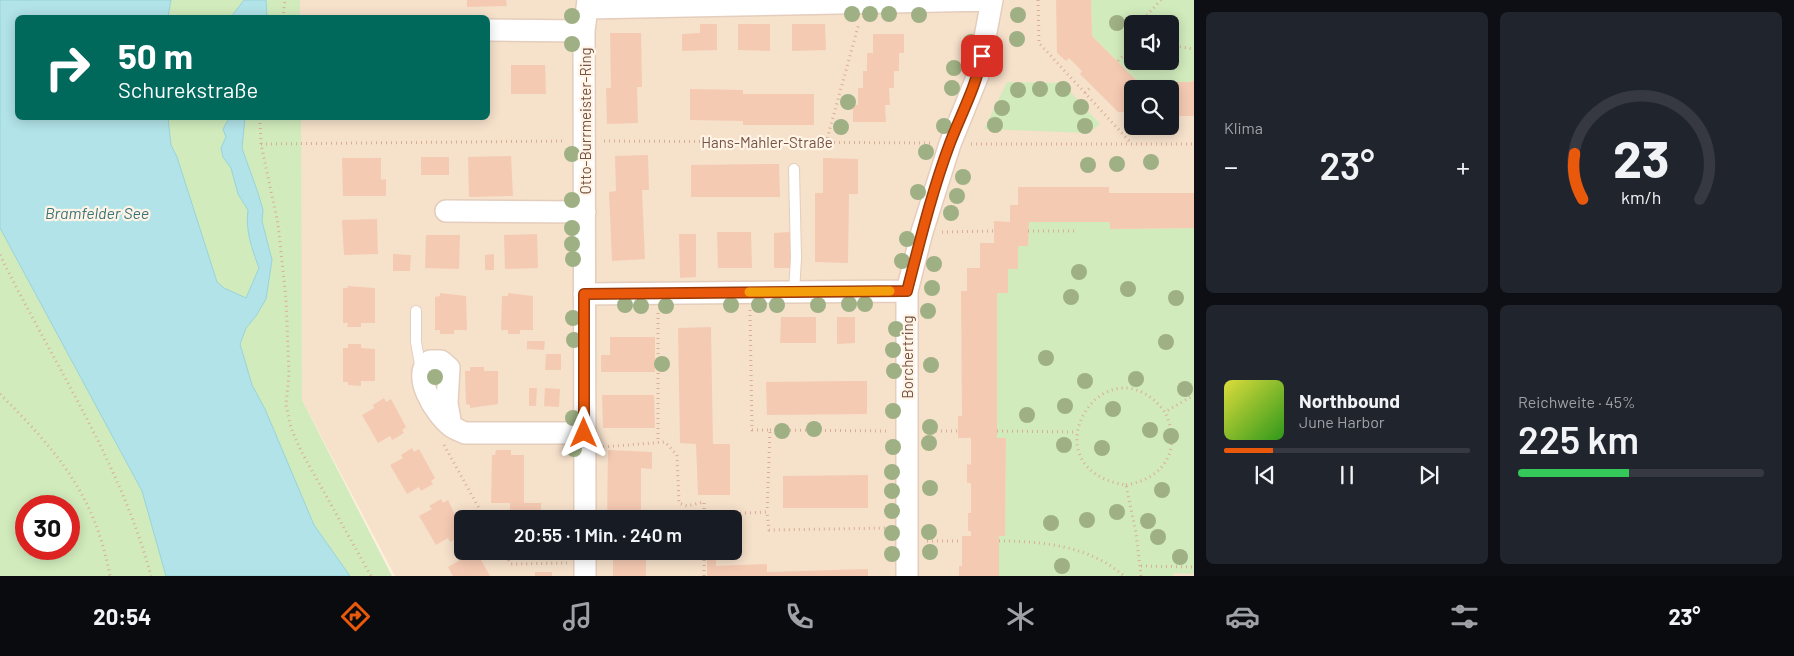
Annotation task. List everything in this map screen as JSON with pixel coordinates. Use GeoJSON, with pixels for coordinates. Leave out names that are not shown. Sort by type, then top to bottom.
{"type":"FeatureCollection","features":[{"type":"Feature","properties":{"kind":"street"},"geometry":{"type":"LineString","coordinates":[[588,4],[864,3],[992,0]]}},
{"type":"Feature","properties":{"kind":"street","name":"Borchertring"},"geometry":{"type":"LineString","coordinates":[[907,576],[907,291],[922,232],[950,144],[978,75],[992,0]]}},
{"type":"Feature","properties":{"kind":"street","name":"Otto-Burrmeister-Ring"},"geometry":{"type":"LineString","coordinates":[[585,510],[584,31],[588,4]]}},
{"type":"Feature","properties":{"kind":"street","name":"Otto-Burrmeister-Ring"},"geometry":{"type":"LineString","coordinates":[[490,30],[584,31]]}},
{"type":"Feature","properties":{"kind":"street","name":"Otto-Burrmeister-Ring"},"geometry":{"type":"LineString","coordinates":[[446,212],[585,212]]}},
{"type":"Feature","properties":{"kind":"street"},"geometry":{"type":"LineString","coordinates":[[584,294],[907,291]]}},
{"type":"Feature","properties":{"kind":"street"},"geometry":{"type":"LineString","coordinates":[[434,360],[442,361],[449,368],[446,433],[432,404],[421,372],[426,364],[434,360]]}},
{"type":"Feature","properties":{"kind":"street"},"geometry":{"type":"LineString","coordinates":[[446,433],[585,441]]}},
{"type":"Feature","properties":{"kind":"lane"},"geometry":{"type":"LineString","coordinates":[[794,169],[796,258],[794,292]]}},
{"type":"Feature","properties":{"kind":"lane"},"geometry":{"type":"LineString","coordinates":[[416,311],[416,342],[421,372]]}},
{"type":"Feature","properties":{"kind":"path"},"geometry":{"type":"LineString","coordinates":[[283,15],[285,0]]}},
{"type":"Feature","properties":{"kind":"path"},"geometry":{"type":"LineString","coordinates":[[1038,0],[1039,43],[1132,144]]}},
{"type":"Feature","properties":{"kind":"path"},"geometry":{"type":"LineString","coordinates":[[1147,15],[1161,0]]}},
{"type":"Feature","properties":{"kind":"path"},"geometry":{"type":"LineString","coordinates":[[826,142],[864,3]]}},
{"type":"Feature","properties":{"kind":"path"},"geometry":{"type":"LineString","coordinates":[[1179,46],[1194,49]]}},
{"type":"Feature","properties":{"kind":"path"},"geometry":{"type":"LineString","coordinates":[[1118,61],[1124,55]]}},
{"type":"Feature","properties":{"kind":"path"},"geometry":{"type":"LineString","coordinates":[[1084,93],[1092,86]]}},
{"type":"Feature","properties":{"kind":"path"},"geometry":{"type":"LineString","coordinates":[[260,120],[261,144],[278,224],[286,299],[289,374],[286,405],[291,428],[301,451],[371,576]]}},
{"type":"Feature","properties":{"kind":"path","name":"Hans-Mahler-Straße"},"geometry":{"type":"LineString","coordinates":[[261,144],[585,141],[950,144]]}},
{"type":"Feature","properties":{"kind":"path"},"geometry":{"type":"LineString","coordinates":[[950,144],[1194,144]]}},
{"type":"Feature","properties":{"kind":"path"},"geometry":{"type":"LineString","coordinates":[[922,232],[994,231]]}},
{"type":"Feature","properties":{"kind":"path"},"geometry":{"type":"LineString","coordinates":[[1028,231],[1074,231]]}},
{"type":"Feature","properties":{"kind":"path"},"geometry":{"type":"LineString","coordinates":[[0,255],[91,430],[135,528],[151,576]]}},
{"type":"Feature","properties":{"kind":"path"},"geometry":{"type":"LineString","coordinates":[[749,292],[752,430],[958,431]]}},
{"type":"Feature","properties":{"kind":"path"},"geometry":{"type":"LineString","coordinates":[[658,293],[658,442]]}},
{"type":"Feature","properties":{"kind":"path"},"geometry":{"type":"LineString","coordinates":[[1135,390],[1157,402],[1165,412],[1171,425],[1170,453],[1163,466],[1152,476],[1140,482],[1126,485],[1110,482],[1084,463],[1078,448],[1077,432],[1080,419],[1087,407],[1097,397],[1109,391],[1135,390]]}},
{"type":"Feature","properties":{"kind":"path"},"geometry":{"type":"LineString","coordinates":[[0,394],[64,465],[86,499],[103,541],[110,576]]}},
{"type":"Feature","properties":{"kind":"path"},"geometry":{"type":"LineString","coordinates":[[1165,412],[1194,395]]}},
{"type":"Feature","properties":{"kind":"path"},"geometry":{"type":"LineString","coordinates":[[770,430],[767,512],[769,530],[907,534],[962,541]]}},
{"type":"Feature","properties":{"kind":"path"},"geometry":{"type":"LineString","coordinates":[[997,432],[1077,432]]}},
{"type":"Feature","properties":{"kind":"path"},"geometry":{"type":"LineString","coordinates":[[446,433],[481,510]]}},
{"type":"Feature","properties":{"kind":"path"},"geometry":{"type":"LineString","coordinates":[[585,441],[666,442],[677,455],[679,503],[686,506],[704,502],[704,510]]}},
{"type":"Feature","properties":{"kind":"path"},"geometry":{"type":"LineString","coordinates":[[1126,485],[1141,566],[1141,576]]}},
{"type":"Feature","properties":{"kind":"path"},"geometry":{"type":"LineString","coordinates":[[742,514],[767,512]]}},
{"type":"Feature","properties":{"kind":"path"},"geometry":{"type":"LineString","coordinates":[[999,541],[1035,541],[1091,555],[1113,566],[1124,576]]}},
{"type":"Feature","properties":{"kind":"path"},"geometry":{"type":"LineString","coordinates":[[509,560],[511,564],[585,564]]}},
{"type":"Feature","properties":{"kind":"path"},"geometry":{"type":"LineString","coordinates":[[704,560],[704,576]]}},
{"type":"Feature","properties":{"kind":"path"},"geometry":{"type":"LineString","coordinates":[[1141,566],[1194,567]]}},
{"type":"Feature","properties":{"kind":"shaded area"},"geometry":{"type":"Polygon","coordinates":[[[299,0],[1194,0],[1194,576],[395,576],[302,400],[300,120],[490,120],[490,15],[299,15],[299,0]]]}},
{"type":"Feature","properties":{"kind":"green space"},"geometry":{"type":"Polygon","coordinates":[[[171,0],[244,0],[233,15],[168,15],[171,0]]]}},
{"type":"Feature","properties":{"kind":"green space"},"geometry":{"type":"Polygon","coordinates":[[[266,0],[300,0],[300,15],[267,15],[266,0]]]}},
{"type":"Feature","properties":{"kind":"green space"},"geometry":{"type":"Polygon","coordinates":[[[1091,0],[1194,0],[1194,80],[1191,82],[1179,82],[1179,80],[1136,80],[1126,70],[1179,70],[1179,15],[1124,15],[1124,68],[1092,36],[1091,0]]]}},
{"type":"Feature","properties":{"kind":"green space"},"geometry":{"type":"Polygon","coordinates":[[[1007,82],[1062,83],[1100,124],[1089,133],[984,129],[1007,82]]]}},
{"type":"Feature","properties":{"kind":"green space"},"geometry":{"type":"Polygon","coordinates":[[[168,120],[228,120],[223,129],[226,137],[221,148],[223,157],[231,168],[238,194],[248,210],[248,232],[259,268],[246,298],[224,288],[217,282],[177,157],[171,145],[168,120]]]}},
{"type":"Feature","properties":{"kind":"green space"},"geometry":{"type":"Polygon","coordinates":[[[245,120],[301,120],[302,400],[392,576],[350,576],[314,525],[265,409],[252,385],[240,344],[246,328],[266,299],[272,260],[262,221],[263,210],[242,148],[245,120]]]}},
{"type":"Feature","properties":{"kind":"green space"},"geometry":{"type":"Polygon","coordinates":[[[1029,222],[1110,222],[1110,229],[1194,228],[1194,574],[1174,573],[1173,576],[999,576],[999,536],[1005,536],[1006,438],[997,438],[997,293],[1008,293],[1008,269],[1018,246],[1028,245],[1029,222]]]}},
{"type":"Feature","properties":{"kind":"green space"},"geometry":{"type":"Polygon","coordinates":[[[0,228],[142,491],[166,576],[0,576],[0,228]]]}},
{"type":"Feature","properties":{"kind":"water","name":"Bramfelder See"},"geometry":{"type":"Polygon","coordinates":[[[0,0],[171,0],[168,15],[15,15],[15,120],[168,120],[171,145],[177,157],[217,282],[224,288],[246,298],[259,268],[248,232],[248,210],[238,194],[231,168],[223,157],[221,148],[226,137],[223,129],[228,120],[245,120],[242,148],[263,210],[262,221],[272,260],[266,299],[246,328],[240,344],[252,385],[265,409],[314,525],[350,576],[166,576],[142,491],[0,228],[0,0]]]}},
{"type":"Feature","properties":{"kind":"water"},"geometry":{"type":"Polygon","coordinates":[[[244,0],[266,0],[267,15],[233,15],[244,0]]]}},
{"type":"Feature","properties":{"kind":"building"},"geometry":{"type":"Polygon","coordinates":[[[467,0],[506,0],[507,6],[467,7],[467,0]]]}},
{"type":"Feature","properties":{"kind":"building"},"geometry":{"type":"Polygon","coordinates":[[[1056,0],[1091,0],[1092,36],[1136,80],[1124,80],[1124,112],[1118,112],[1080,74],[1082,71],[1069,58],[1066,61],[1057,53],[1056,0]]]}},
{"type":"Feature","properties":{"kind":"building"},"geometry":{"type":"Polygon","coordinates":[[[700,24],[717,24],[717,50],[682,51],[682,34],[700,33],[700,24]]]}},
{"type":"Feature","properties":{"kind":"building"},"geometry":{"type":"Polygon","coordinates":[[[738,24],[770,24],[770,51],[738,50],[738,24]]]}},
{"type":"Feature","properties":{"kind":"building"},"geometry":{"type":"Polygon","coordinates":[[[792,24],[825,24],[826,50],[792,51],[792,24]]]}},
{"type":"Feature","properties":{"kind":"building"},"geometry":{"type":"Polygon","coordinates":[[[610,33],[641,33],[642,87],[637,87],[638,123],[607,124],[606,88],[611,88],[610,33]]]}},
{"type":"Feature","properties":{"kind":"building"},"geometry":{"type":"Polygon","coordinates":[[[873,34],[904,34],[904,53],[899,53],[899,71],[894,71],[894,88],[889,88],[890,105],[885,105],[886,122],[853,122],[853,105],[858,105],[858,88],[863,88],[863,71],[867,71],[867,53],[873,53],[873,34]]]}},
{"type":"Feature","properties":{"kind":"building"},"geometry":{"type":"Polygon","coordinates":[[[511,65],[545,65],[546,94],[511,94],[511,65]]]}},
{"type":"Feature","properties":{"kind":"building"},"geometry":{"type":"Polygon","coordinates":[[[1194,80],[1194,116],[1179,116],[1179,82],[1191,82],[1194,80]]]}},
{"type":"Feature","properties":{"kind":"building"},"geometry":{"type":"Polygon","coordinates":[[[690,89],[743,90],[743,94],[814,94],[814,125],[743,125],[743,121],[690,120],[690,89]]]}},
{"type":"Feature","properties":{"kind":"building"},"geometry":{"type":"Polygon","coordinates":[[[648,155],[649,190],[642,190],[645,259],[612,261],[609,192],[616,191],[615,156],[648,155]]]}},
{"type":"Feature","properties":{"kind":"building"},"geometry":{"type":"Polygon","coordinates":[[[511,156],[513,196],[469,197],[468,157],[511,156]]]}},
{"type":"Feature","properties":{"kind":"building"},"geometry":{"type":"Polygon","coordinates":[[[421,157],[449,157],[449,175],[421,175],[421,157]]]}},
{"type":"Feature","properties":{"kind":"building"},"geometry":{"type":"Polygon","coordinates":[[[342,158],[381,158],[381,180],[386,179],[386,196],[343,196],[342,158]]]}},
{"type":"Feature","properties":{"kind":"building"},"geometry":{"type":"Polygon","coordinates":[[[823,158],[858,159],[858,194],[849,194],[848,263],[815,262],[815,193],[823,193],[823,158]]]}},
{"type":"Feature","properties":{"kind":"building"},"geometry":{"type":"Polygon","coordinates":[[[779,164],[780,197],[691,197],[691,165],[779,164]]]}},
{"type":"Feature","properties":{"kind":"building"},"geometry":{"type":"Polygon","coordinates":[[[1018,187],[1109,187],[1109,193],[1194,193],[1194,228],[1110,229],[1110,222],[1029,222],[1028,246],[1018,246],[1018,269],[1008,269],[1008,293],[997,293],[997,438],[1006,438],[1005,536],[999,536],[999,576],[959,576],[959,566],[962,566],[962,536],[971,536],[971,531],[968,531],[968,513],[971,513],[971,483],[967,483],[967,464],[971,465],[971,438],[958,438],[958,416],[962,416],[961,291],[967,291],[967,268],[980,268],[980,243],[994,243],[994,221],[1010,222],[1010,205],[1018,205],[1018,187]]]}},
{"type":"Feature","properties":{"kind":"building"},"geometry":{"type":"Polygon","coordinates":[[[377,219],[378,254],[344,255],[342,220],[377,219]]]}},
{"type":"Feature","properties":{"kind":"building"},"geometry":{"type":"Polygon","coordinates":[[[717,232],[751,232],[752,268],[718,268],[717,232]]]}},
{"type":"Feature","properties":{"kind":"building"},"geometry":{"type":"Polygon","coordinates":[[[790,232],[791,268],[774,268],[774,233],[790,232]]]}},
{"type":"Feature","properties":{"kind":"building"},"geometry":{"type":"Polygon","coordinates":[[[537,234],[538,268],[505,269],[504,235],[537,234]]]}},
{"type":"Feature","properties":{"kind":"building"},"geometry":{"type":"Polygon","coordinates":[[[679,234],[696,234],[696,277],[680,278],[679,234]]]}},
{"type":"Feature","properties":{"kind":"building"},"geometry":{"type":"Polygon","coordinates":[[[426,235],[460,235],[459,269],[425,268],[426,235]]]}},
{"type":"Feature","properties":{"kind":"building"},"geometry":{"type":"Polygon","coordinates":[[[393,254],[411,255],[410,271],[393,271],[393,254]]]}},
{"type":"Feature","properties":{"kind":"building"},"geometry":{"type":"Polygon","coordinates":[[[494,254],[494,270],[485,270],[485,255],[494,254]]]}},
{"type":"Feature","properties":{"kind":"building"},"geometry":{"type":"Polygon","coordinates":[[[347,286],[375,288],[375,323],[361,323],[361,327],[347,327],[348,323],[343,323],[343,288],[348,288],[347,286]]]}},
{"type":"Feature","properties":{"kind":"building"},"geometry":{"type":"Polygon","coordinates":[[[440,293],[466,296],[467,330],[454,330],[454,334],[440,334],[440,330],[435,330],[435,297],[440,296],[440,293]]]}},
{"type":"Feature","properties":{"kind":"building"},"geometry":{"type":"Polygon","coordinates":[[[508,293],[533,296],[533,330],[520,330],[520,334],[508,334],[508,330],[501,330],[502,296],[508,296],[508,293]]]}},
{"type":"Feature","properties":{"kind":"building"},"geometry":{"type":"Polygon","coordinates":[[[781,317],[816,317],[816,343],[780,343],[781,317]]]}},
{"type":"Feature","properties":{"kind":"building"},"geometry":{"type":"Polygon","coordinates":[[[837,317],[855,317],[855,343],[837,344],[837,317]]]}},
{"type":"Feature","properties":{"kind":"building"},"geometry":{"type":"Polygon","coordinates":[[[711,327],[713,444],[730,444],[730,495],[698,495],[696,444],[680,443],[678,328],[711,327]]]}},
{"type":"Feature","properties":{"kind":"building"},"geometry":{"type":"Polygon","coordinates":[[[610,337],[655,337],[655,372],[601,372],[601,355],[610,355],[610,337]]]}},
{"type":"Feature","properties":{"kind":"building"},"geometry":{"type":"Polygon","coordinates":[[[527,341],[545,341],[544,350],[527,349],[527,341]]]}},
{"type":"Feature","properties":{"kind":"building"},"geometry":{"type":"Polygon","coordinates":[[[348,344],[361,344],[361,348],[375,349],[375,381],[361,381],[361,386],[348,385],[348,382],[343,382],[343,348],[348,348],[348,344]]]}},
{"type":"Feature","properties":{"kind":"building"},"geometry":{"type":"Polygon","coordinates":[[[546,354],[561,354],[561,370],[545,370],[546,354]]]}},
{"type":"Feature","properties":{"kind":"building"},"geometry":{"type":"Polygon","coordinates":[[[470,367],[484,367],[484,371],[498,371],[498,404],[470,408],[470,405],[466,404],[465,371],[470,371],[470,367]]]}},
{"type":"Feature","properties":{"kind":"building"},"geometry":{"type":"Polygon","coordinates":[[[867,381],[867,414],[767,415],[766,382],[867,381]]]}},
{"type":"Feature","properties":{"kind":"building"},"geometry":{"type":"Polygon","coordinates":[[[529,388],[537,388],[536,406],[529,406],[529,388]]]}},
{"type":"Feature","properties":{"kind":"building"},"geometry":{"type":"Polygon","coordinates":[[[545,388],[560,389],[559,407],[544,406],[545,388]]]}},
{"type":"Feature","properties":{"kind":"building"},"geometry":{"type":"Polygon","coordinates":[[[602,395],[654,395],[655,428],[603,428],[602,395]]]}},
{"type":"Feature","properties":{"kind":"building"},"geometry":{"type":"Polygon","coordinates":[[[384,398],[386,402],[391,399],[406,427],[402,430],[404,433],[392,440],[390,436],[378,443],[362,415],[374,408],[373,405],[384,398]]]}},
{"type":"Feature","properties":{"kind":"building"},"geometry":{"type":"Polygon","coordinates":[[[412,448],[414,452],[419,449],[435,478],[431,481],[433,484],[421,491],[419,487],[407,494],[390,465],[403,458],[401,455],[412,448]]]}},
{"type":"Feature","properties":{"kind":"building"},"geometry":{"type":"Polygon","coordinates":[[[496,450],[511,450],[511,455],[524,455],[524,503],[541,503],[541,510],[510,510],[510,503],[491,503],[492,455],[495,455],[496,450]]]}},
{"type":"Feature","properties":{"kind":"building"},"geometry":{"type":"Polygon","coordinates":[[[608,450],[652,452],[652,469],[641,468],[641,510],[607,510],[608,450]]]}},
{"type":"Feature","properties":{"kind":"building"},"geometry":{"type":"Polygon","coordinates":[[[868,475],[868,508],[783,508],[783,476],[868,475]]]}},
{"type":"Feature","properties":{"kind":"building"},"geometry":{"type":"Polygon","coordinates":[[[441,499],[443,503],[448,500],[454,513],[454,540],[450,542],[448,538],[436,545],[419,516],[432,509],[429,506],[441,499]]]}},
{"type":"Feature","properties":{"kind":"building"},"geometry":{"type":"Polygon","coordinates":[[[460,560],[481,560],[490,576],[453,576],[448,567],[460,560]]]}},
{"type":"Feature","properties":{"kind":"building"},"geometry":{"type":"Polygon","coordinates":[[[613,560],[646,560],[646,576],[613,576],[613,560]]]}},
{"type":"Feature","properties":{"kind":"building"},"geometry":{"type":"Polygon","coordinates":[[[707,560],[716,560],[716,566],[767,564],[767,572],[868,569],[868,576],[707,576],[707,560]]]}},
{"type":"Feature","properties":{"kind":"building"},"geometry":{"type":"Polygon","coordinates":[[[535,572],[552,572],[552,576],[535,576],[535,572]]]}},
{"type":"Feature","properties":{"kind":"slow traffic"},"geometry":{"type":"LineString","coordinates":[[749,292],[890,291]]}},
{"type":"Feature","properties":{"kind":"route"},"geometry":{"type":"LineString","coordinates":[[584,433],[584,294],[907,291],[938,179],[978,75],[982,56]]}}]}
